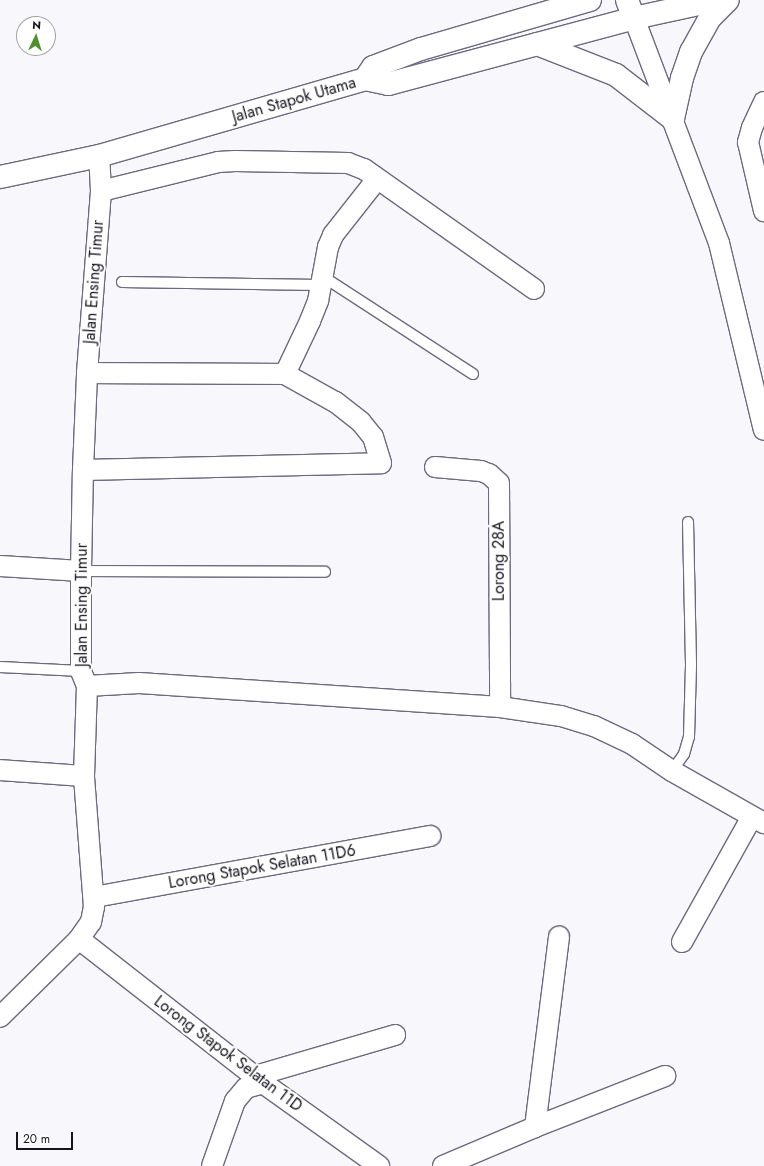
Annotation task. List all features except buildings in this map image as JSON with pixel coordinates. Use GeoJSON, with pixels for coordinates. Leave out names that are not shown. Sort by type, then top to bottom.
{"type":"FeatureCollection","features":[{"type":"Feature","properties":{"kind":"main road"},"geometry":{"type":"LineString","coordinates":[[529,18],[546,0]]}},
{"type":"Feature","properties":{"kind":"main road"},"geometry":{"type":"LineString","coordinates":[[365,79],[373,67],[407,54],[590,0]]}},
{"type":"Feature","properties":{"kind":"main road","name":"Jalan Stapok Utama"},"geometry":{"type":"LineString","coordinates":[[0,177],[99,156],[365,79],[388,84],[537,44],[631,9],[717,0]]}},
{"type":"Feature","properties":{"kind":"main road"},"geometry":{"type":"LineString","coordinates":[[537,44],[616,75],[673,119],[682,78],[691,52],[710,18],[728,0]]}},
{"type":"Feature","properties":{"kind":"street"},"geometry":{"type":"LineString","coordinates":[[631,9],[719,243],[764,430]]}},
{"type":"Feature","properties":{"kind":"street"},"geometry":{"type":"LineString","coordinates":[[764,102],[752,128],[748,142],[764,211]]}},
{"type":"Feature","properties":{"kind":"street","name":"Jalan Ensing Timur"},"geometry":{"type":"LineString","coordinates":[[0,1017],[79,939],[91,922],[94,907],[84,776],[84,678],[81,571],[83,470],[88,373],[101,192],[99,156]]}},
{"type":"Feature","properties":{"kind":"street"},"geometry":{"type":"LineString","coordinates":[[101,192],[218,162],[235,160],[348,163],[364,169],[534,289]]}},
{"type":"Feature","properties":{"kind":"street"},"geometry":{"type":"LineString","coordinates":[[285,374],[318,301],[320,280],[328,247],[333,236],[377,179]]}},
{"type":"Feature","properties":{"kind":"street"},"geometry":{"type":"LineString","coordinates":[[83,470],[381,463],[373,437],[361,422],[335,402],[285,374],[88,373]]}},
{"type":"Feature","properties":{"kind":"street","name":"Lorong 28A"},"geometry":{"type":"LineString","coordinates":[[435,467],[481,471],[489,474],[499,483],[500,707]]}},
{"type":"Feature","properties":{"kind":"street"},"geometry":{"type":"LineString","coordinates":[[0,566],[81,571]]}},
{"type":"Feature","properties":{"kind":"street"},"geometry":{"type":"LineString","coordinates":[[84,678],[500,707],[561,716],[594,726],[632,744],[672,771],[758,820],[682,942]]}},
{"type":"Feature","properties":{"kind":"street"},"geometry":{"type":"LineString","coordinates":[[0,770],[84,776]]}},
{"type":"Feature","properties":{"kind":"street","name":"Lorong Stapok Selatan 11D6"},"geometry":{"type":"LineString","coordinates":[[94,897],[431,836]]}},
{"type":"Feature","properties":{"kind":"street"},"geometry":{"type":"LineString","coordinates":[[535,1128],[559,938]]}},
{"type":"Feature","properties":{"kind":"street","name":"Lorong Stapok Selatan 11D"},"geometry":{"type":"LineString","coordinates":[[79,939],[259,1080],[379,1166]]}},
{"type":"Feature","properties":{"kind":"street"},"geometry":{"type":"LineString","coordinates":[[212,1166],[235,1101],[246,1088],[259,1080],[395,1035]]}},
{"type":"Feature","properties":{"kind":"street"},"geometry":{"type":"LineString","coordinates":[[443,1166],[665,1076]]}},
{"type":"Feature","properties":{"kind":"lane"},"geometry":{"type":"LineString","coordinates":[[122,282],[320,280],[473,374]]}},
{"type":"Feature","properties":{"kind":"lane"},"geometry":{"type":"LineString","coordinates":[[672,771],[684,754],[689,737],[691,664],[688,522]]}},
{"type":"Feature","properties":{"kind":"lane"},"geometry":{"type":"LineString","coordinates":[[81,571],[325,572]]}},
{"type":"Feature","properties":{"kind":"lane"},"geometry":{"type":"LineString","coordinates":[[0,667],[84,678]]}}]}
